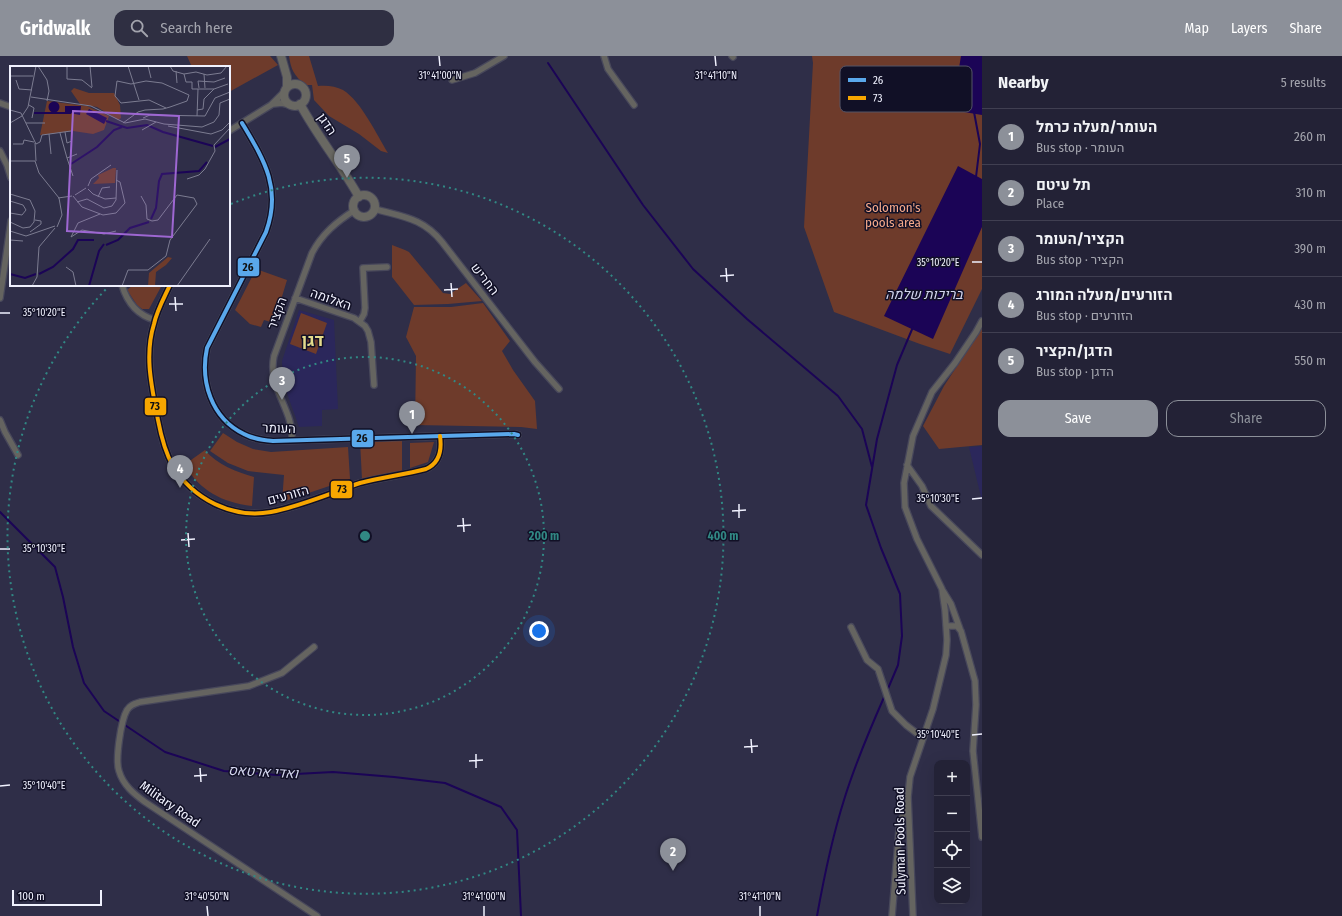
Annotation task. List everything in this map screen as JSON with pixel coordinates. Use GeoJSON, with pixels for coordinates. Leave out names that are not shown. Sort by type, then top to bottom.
{"type":"FeatureCollection","features":[{"type":"Feature","properties":{"kind":"street"},"geometry":{"type":"LineString","coordinates":[[281,56],[288,80],[284,99],[290,105]]}},
{"type":"Feature","properties":{"kind":"street"},"geometry":{"type":"LineString","coordinates":[[452,80],[475,74],[504,56]]}},
{"type":"Feature","properties":{"kind":"street"},"geometry":{"type":"LineString","coordinates":[[604,56],[608,69],[634,105]]}},
{"type":"Feature","properties":{"kind":"street"},"geometry":{"type":"LineString","coordinates":[[269,106],[280,103],[296,106],[305,99],[306,94],[304,88],[286,72]]}},
{"type":"Feature","properties":{"kind":"street"},"geometry":{"type":"LineString","coordinates":[[230,130],[269,106],[292,84],[299,85]]}},
{"type":"Feature","properties":{"kind":"street"},"geometry":{"type":"LineString","coordinates":[[0,103],[10,107]]}},
{"type":"Feature","properties":{"kind":"street","name":"הדגן"},"geometry":{"type":"LineString","coordinates":[[300,104],[313,126],[341,166],[359,197]]}},
{"type":"Feature","properties":{"kind":"street","name":"העומר"},"geometry":{"type":"LineString","coordinates":[[242,123],[259,152],[268,173],[273,193],[272,213],[270,223],[262,242],[206,348],[204,376],[207,390],[220,415],[231,426],[243,434],[257,439],[273,441],[518,435]]}},
{"type":"Feature","properties":{"kind":"street"},"geometry":{"type":"LineString","coordinates":[[0,151],[7,164],[10,174]]}},
{"type":"Feature","properties":{"kind":"street"},"geometry":{"type":"LineString","coordinates":[[364,196],[370,198],[374,202],[375,209],[371,215],[365,217],[359,215],[355,210],[355,202],[359,197],[364,196]]}},
{"type":"Feature","properties":{"kind":"street","name":"החריש"},"geometry":{"type":"LineString","coordinates":[[375,209],[416,220],[432,230],[534,362],[559,389]]}},
{"type":"Feature","properties":{"kind":"street","name":"הקציר"},"geometry":{"type":"LineString","coordinates":[[292,440],[290,425],[274,382],[272,369],[274,356],[308,260],[319,241],[335,224],[355,210]]}},
{"type":"Feature","properties":{"kind":"street"},"geometry":{"type":"LineString","coordinates":[[0,298],[10,228]]}},
{"type":"Feature","properties":{"kind":"street","name":"האלומה"},"geometry":{"type":"LineString","coordinates":[[360,321],[365,310],[363,268],[387,267]]}},
{"type":"Feature","properties":{"kind":"street"},"geometry":{"type":"LineString","coordinates":[[122,286],[128,299],[135,309],[142,315],[155,320]]}},
{"type":"Feature","properties":{"kind":"street","name":"הזורעים"},"geometry":{"type":"LineString","coordinates":[[170,286],[155,320],[150,342],[150,372],[160,434],[173,466],[182,479],[206,500],[236,512],[252,514],[287,508],[374,480],[426,469],[434,464],[439,457],[441,445],[440,436]]}},
{"type":"Feature","properties":{"kind":"street","name":"האלומה"},"geometry":{"type":"LineString","coordinates":[[295,298],[360,321],[367,328],[371,338],[374,385]]}},
{"type":"Feature","properties":{"kind":"street","name":"Sulyman Pools Road"},"geometry":{"type":"LineString","coordinates":[[913,916],[908,797],[910,777],[933,709],[946,655],[947,626],[942,589],[917,539],[905,507],[904,483],[906,465],[913,436],[932,392],[955,363],[982,321]]}},
{"type":"Feature","properties":{"kind":"street"},"geometry":{"type":"LineString","coordinates":[[0,420],[18,454]]}},
{"type":"Feature","properties":{"kind":"street"},"geometry":{"type":"LineString","coordinates":[[906,465],[922,486],[931,506],[982,555]]}},
{"type":"Feature","properties":{"kind":"street"},"geometry":{"type":"LineString","coordinates":[[942,589],[951,604],[961,631],[975,681],[976,705],[973,751],[982,838]]}},
{"type":"Feature","properties":{"kind":"street"},"geometry":{"type":"LineString","coordinates":[[947,626],[957,626],[961,631]]}},
{"type":"Feature","properties":{"kind":"street"},"geometry":{"type":"LineString","coordinates":[[852,627],[867,660],[878,669],[892,711],[906,725],[923,738]]}},
{"type":"Feature","properties":{"kind":"street","name":"Military Road"},"geometry":{"type":"LineString","coordinates":[[314,647],[282,673],[249,686],[140,702],[131,705],[126,711],[118,744],[118,770],[123,781],[131,791],[145,802],[317,916]]}},
{"type":"Feature","properties":{"kind":"street"},"geometry":{"type":"LineString","coordinates":[[892,916],[899,830],[908,797]]}},
{"type":"Feature","properties":{"kind":"shaded area"},"geometry":{"type":"Polygon","coordinates":[[[299,310],[334,320],[338,409],[322,410],[322,426],[299,427],[283,382],[282,361],[299,310]]]}},
{"type":"Feature","properties":{"kind":"shaded area"},"geometry":{"type":"Polygon","coordinates":[[[982,446],[982,501],[969,447],[982,446]]]}},
{"type":"Feature","properties":{"kind":"green space"},"geometry":{"type":"Polygon","coordinates":[[[187,56],[270,56],[278,65],[230,91],[230,66],[192,66],[187,56]]]}},
{"type":"Feature","properties":{"kind":"green space"},"geometry":{"type":"Polygon","coordinates":[[[289,56],[309,56],[318,86],[337,88],[350,95],[368,119],[388,153],[381,151],[359,134],[329,116],[314,100],[312,85],[305,85],[292,69],[289,56]]]}},
{"type":"Feature","properties":{"kind":"green space","name":"Solomon's pools area"},"geometry":{"type":"Polygon","coordinates":[[[812,56],[982,56],[982,289],[950,354],[834,312],[804,227],[813,63],[812,56]]]}},
{"type":"Feature","properties":{"kind":"green space"},"geometry":{"type":"Polygon","coordinates":[[[392,245],[409,252],[443,293],[450,294],[466,283],[482,301],[414,305],[392,277],[392,245]]]}},
{"type":"Feature","properties":{"kind":"green space"},"geometry":{"type":"Polygon","coordinates":[[[256,269],[287,280],[274,323],[264,320],[261,327],[250,324],[235,310],[256,269]]]}},
{"type":"Feature","properties":{"kind":"green space"},"geometry":{"type":"Polygon","coordinates":[[[132,286],[161,286],[149,309],[142,309],[137,305],[127,290],[132,286]]]}},
{"type":"Feature","properties":{"kind":"green space"},"geometry":{"type":"Polygon","coordinates":[[[483,303],[510,341],[502,351],[513,370],[535,401],[537,429],[521,427],[415,425],[416,356],[406,337],[414,307],[451,307],[483,303]]]}},
{"type":"Feature","properties":{"kind":"green space"},"geometry":{"type":"Polygon","coordinates":[[[301,313],[327,323],[316,354],[290,344],[301,313]]]}},
{"type":"Feature","properties":{"kind":"green space"},"geometry":{"type":"Polygon","coordinates":[[[982,328],[982,445],[939,449],[923,426],[944,386],[982,328]]]}},
{"type":"Feature","properties":{"kind":"green space"},"geometry":{"type":"Polygon","coordinates":[[[223,433],[237,442],[253,449],[271,452],[348,447],[350,479],[282,502],[284,475],[248,471],[228,463],[210,451],[223,433]]]}},
{"type":"Feature","properties":{"kind":"green space"},"geometry":{"type":"Polygon","coordinates":[[[402,440],[402,471],[362,479],[360,441],[402,440]]]}},
{"type":"Feature","properties":{"kind":"green space"},"geometry":{"type":"Polygon","coordinates":[[[434,442],[428,462],[410,468],[410,443],[434,442]]]}},
{"type":"Feature","properties":{"kind":"green space"},"geometry":{"type":"Polygon","coordinates":[[[205,450],[221,464],[254,477],[252,506],[231,502],[221,498],[197,482],[184,465],[205,450]]]}},
{"type":"Feature","properties":{"kind":"water"},"geometry":{"type":"Polygon","coordinates":[[[961,56],[982,56],[982,115],[964,112],[972,112],[972,66],[959,66],[961,56]]]}},
{"type":"Feature","properties":{"kind":"water","name":"בריכות שלמה"},"geometry":{"type":"Polygon","coordinates":[[[958,166],[982,179],[982,227],[933,339],[884,316],[958,166]]]}},
{"type":"Feature","properties":{"kind":"waterway"},"geometry":{"type":"LineString","coordinates":[[548,63],[643,205],[693,269],[747,319],[838,396],[862,429],[872,467]]}},
{"type":"Feature","properties":{"kind":"waterway"},"geometry":{"type":"LineString","coordinates":[[974,112],[980,144],[976,177]]}},
{"type":"Feature","properties":{"kind":"waterway"},"geometry":{"type":"LineString","coordinates":[[887,691],[898,665],[902,636],[900,594],[881,548],[866,505],[877,439],[897,365],[913,327]]}},
{"type":"Feature","properties":{"kind":"waterway","name":"ואדי ארטאס"},"geometry":{"type":"LineString","coordinates":[[0,512],[55,567],[63,597],[73,647],[84,683],[104,711],[165,752],[224,771],[277,775],[333,772],[445,783],[501,807],[517,830],[521,916]]}},
{"type":"Feature","properties":{"kind":"waterway"},"geometry":{"type":"LineString","coordinates":[[817,916],[822,887],[844,800],[868,734],[885,695]]}},
{"type":"Feature","properties":{"kind":"transit line","name":"26"},"geometry":{"type":"LineString","coordinates":[[242,123],[257,149],[268,175],[272,202],[266,232],[207,348],[205,361],[207,385],[210,397],[223,418],[247,436],[273,441],[518,435]]}},
{"type":"Feature","properties":{"kind":"transit line","name":"73"},"geometry":{"type":"LineString","coordinates":[[170,286],[157,314],[151,336],[149,360],[151,384],[159,426],[168,455],[181,478],[191,488],[215,504],[242,512],[271,512],[305,503],[360,483],[426,469],[431,466],[439,456],[441,446],[440,436]]}},
{"type":"Feature","properties":{"kind":"place","name":"הדגן/הקציר"},"geometry":{"type":"Point","coordinates":[347,178]}},
{"type":"Feature","properties":{"kind":"place","name":"הקציר/העומר"},"geometry":{"type":"Point","coordinates":[282,400]}},
{"type":"Feature","properties":{"kind":"place","name":"העומר/מעלה כרמל"},"geometry":{"type":"Point","coordinates":[412,434]}},
{"type":"Feature","properties":{"kind":"place","name":"הזורעים/מעלה המורג"},"geometry":{"type":"Point","coordinates":[180,488]}},
{"type":"Feature","properties":{"kind":"place","name":"תל עיטם"},"geometry":{"type":"Point","coordinates":[673,871]}},
{"type":"Feature","properties":{"kind":"district","name":"דגן"},"geometry":{"type":"Point","coordinates":[313,340]}}]}
